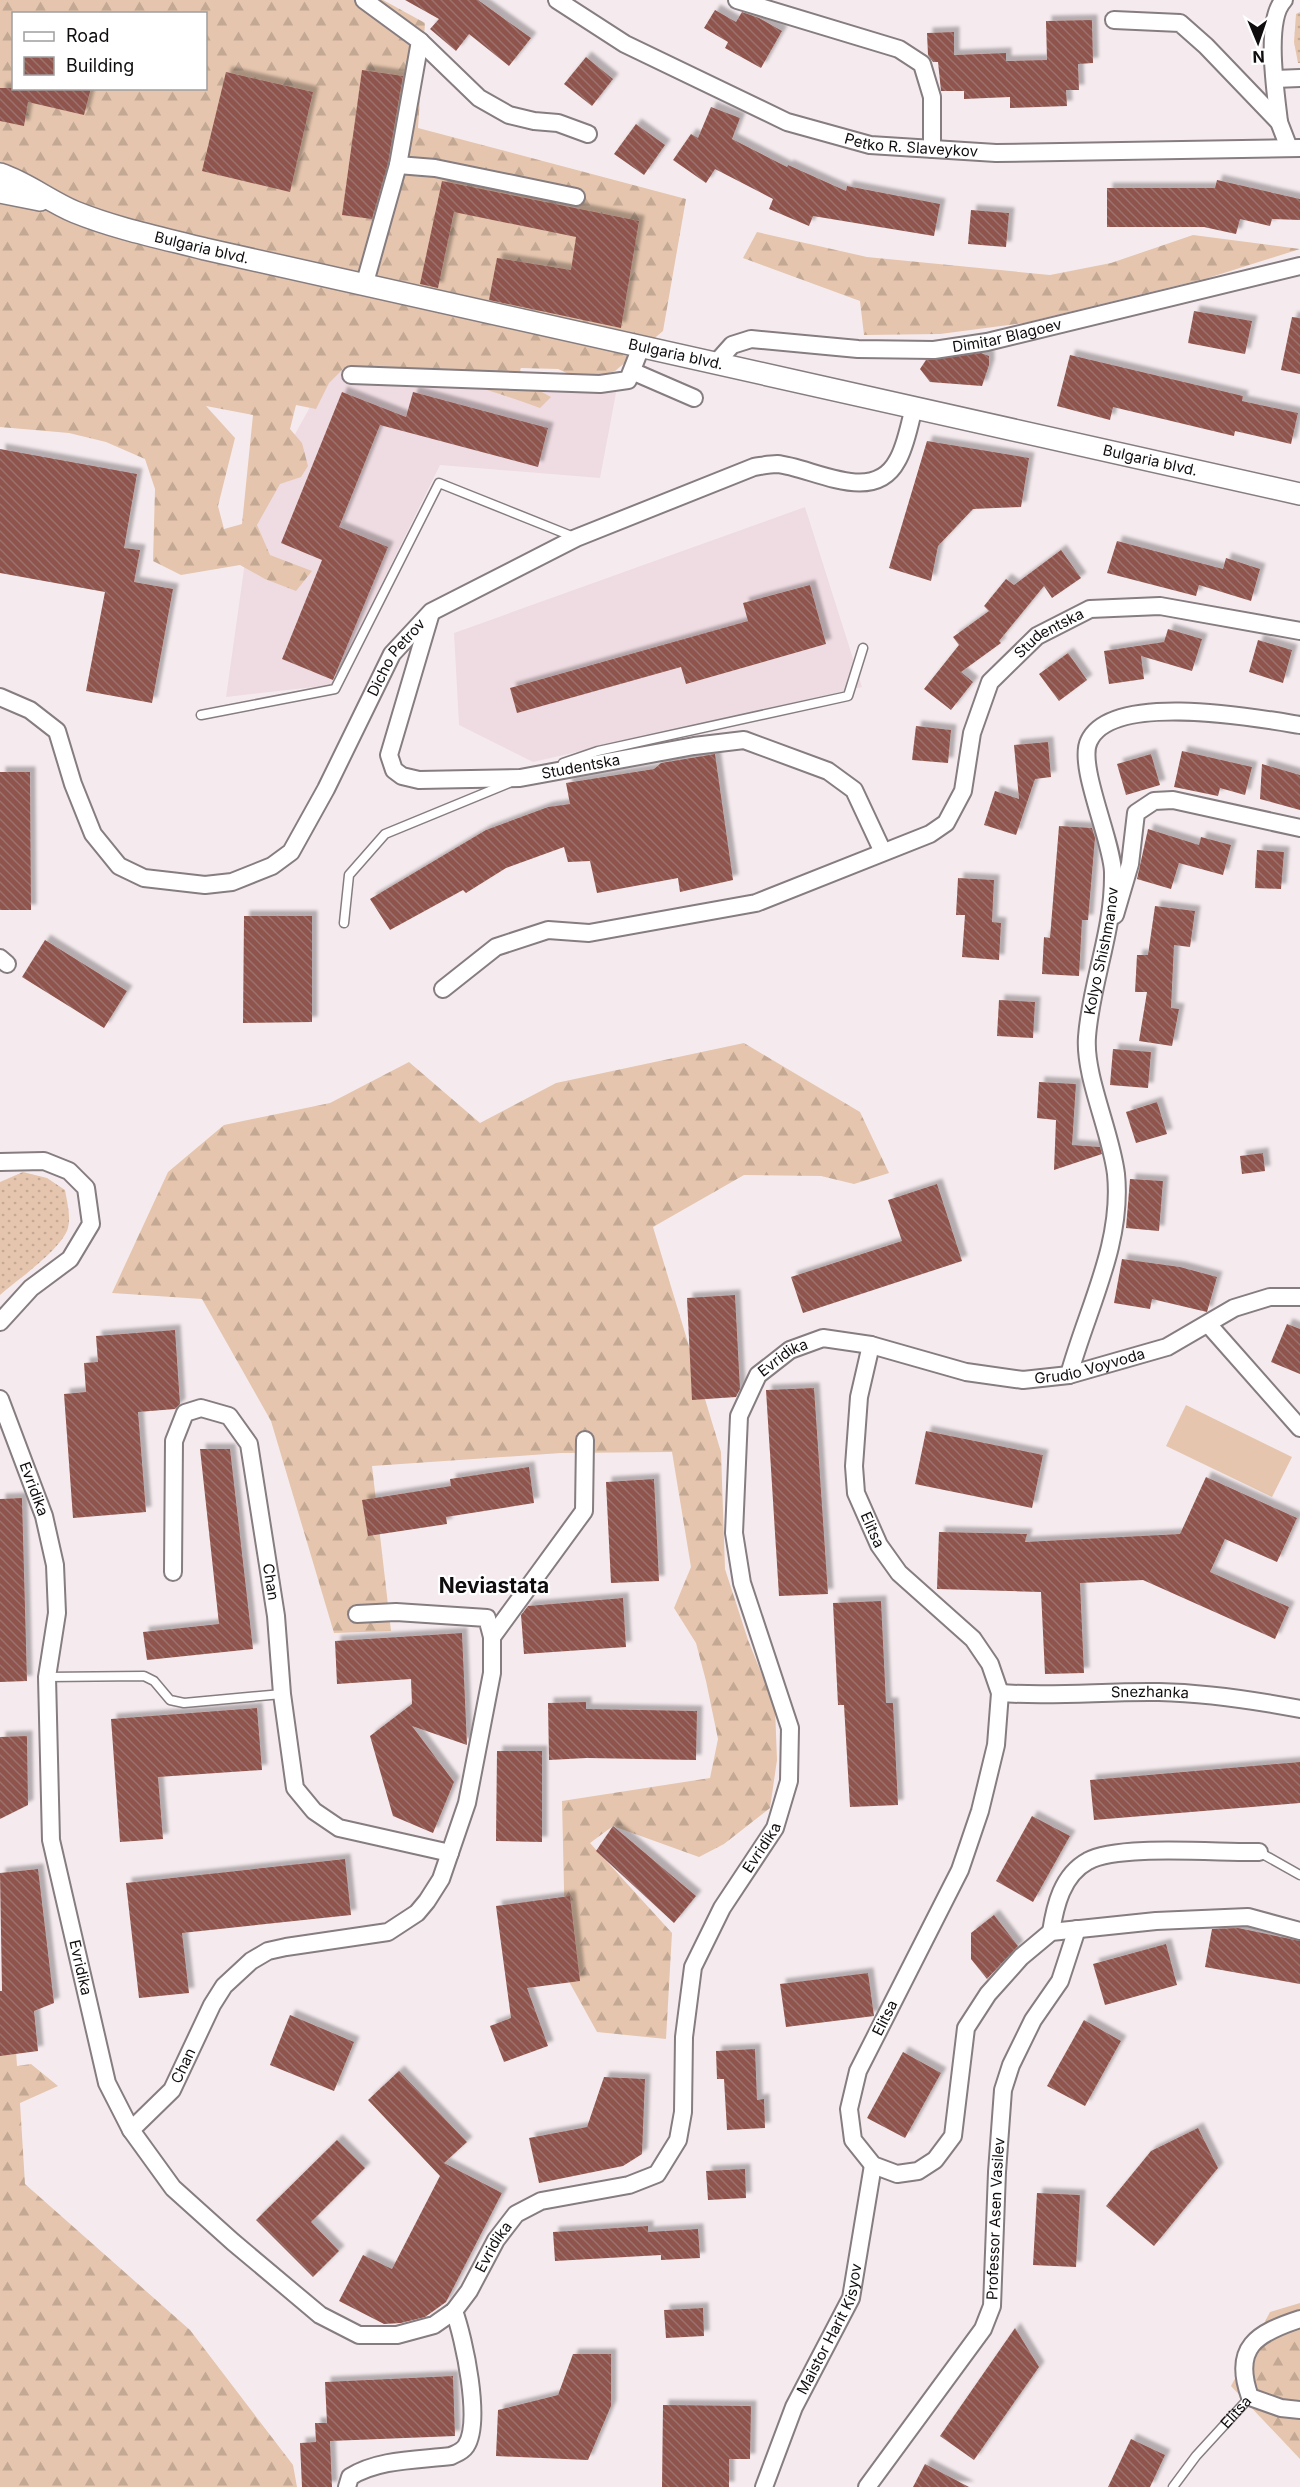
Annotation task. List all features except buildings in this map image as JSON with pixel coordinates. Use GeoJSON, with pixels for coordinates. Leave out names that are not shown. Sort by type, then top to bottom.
{"type":"FeatureCollection","features":[{"type":"Feature","properties":{"kind":"street"},"geometry":{"type":"LineString","coordinates":[[364,0],[420,41],[479,98],[509,115],[534,122],[558,123],[588,134]]}},
{"type":"Feature","properties":{"kind":"street","name":"Petko R. Slaveykov"},"geometry":{"type":"LineString","coordinates":[[557,0],[625,44],[787,122],[870,145],[996,153],[1294,148]]}},
{"type":"Feature","properties":{"kind":"street"},"geometry":{"type":"LineString","coordinates":[[737,0],[899,50],[922,64],[932,97],[932,149]]}},
{"type":"Feature","properties":{"kind":"street"},"geometry":{"type":"LineString","coordinates":[[1279,122],[1274,27],[1277,6],[1284,0]]}},
{"type":"Feature","properties":{"kind":"street"},"geometry":{"type":"LineString","coordinates":[[1114,20],[1180,23],[1206,46],[1279,122],[1294,148]]}},
{"type":"Feature","properties":{"kind":"street"},"geometry":{"type":"LineString","coordinates":[[364,286],[398,165],[420,41]]}},
{"type":"Feature","properties":{"kind":"street"},"geometry":{"type":"LineString","coordinates":[[1275,79],[1300,78]]}},
{"type":"Feature","properties":{"kind":"street"},"geometry":{"type":"LineString","coordinates":[[398,165],[435,168],[576,197]]}},
{"type":"Feature","properties":{"kind":"street","name":"Bulgaria blvd."},"geometry":{"type":"LineString","coordinates":[[0,174],[15,179],[56,203],[119,227],[364,286],[1300,494]]}},
{"type":"Feature","properties":{"kind":"street","name":"Bulgaria blvd."},"geometry":{"type":"LineString","coordinates":[[0,192],[56,203]]}},
{"type":"Feature","properties":{"kind":"street","name":"Dimitar Blagoev"},"geometry":{"type":"LineString","coordinates":[[716,363],[732,345],[751,339],[858,349],[934,350],[987,342],[1296,269]]}},
{"type":"Feature","properties":{"kind":"street"},"geometry":{"type":"LineString","coordinates":[[351,375],[600,384],[628,380],[634,372],[642,347]]}},
{"type":"Feature","properties":{"kind":"street"},"geometry":{"type":"LineString","coordinates":[[634,372],[694,398]]}},
{"type":"Feature","properties":{"kind":"street","name":"Dicho Petrov"},"geometry":{"type":"LineString","coordinates":[[0,697],[30,710],[57,731],[73,784],[93,834],[119,866],[144,878],[205,885],[232,882],[272,866],[291,852],[326,789],[392,654],[431,612],[576,538],[754,467],[777,464],[848,482],[870,481],[891,470],[898,460],[914,408]]}},
{"type":"Feature","properties":{"kind":"street","name":"Studentska"},"geometry":{"type":"LineString","coordinates":[[443,989],[496,947],[548,930],[589,933],[756,903],[930,834],[946,823],[963,790],[972,734],[990,682],[1036,636],[1090,609],[1160,606],[1300,631]]}},
{"type":"Feature","properties":{"kind":"street","name":"Studentska"},"geometry":{"type":"LineString","coordinates":[[431,612],[389,755],[394,770],[402,776],[419,780],[520,778],[694,746],[744,740],[828,771],[854,790],[883,852]]}},
{"type":"Feature","properties":{"kind":"street","name":"Kolyo Shishmanov"},"geometry":{"type":"LineString","coordinates":[[1069,1375],[1080,1334],[1107,1260],[1116,1213],[1116,1174],[1107,1125],[1090,1070],[1086,1039],[1109,929],[1113,870],[1096,797],[1085,766],[1089,740],[1108,722],[1135,713],[1221,712],[1300,725]]}},
{"type":"Feature","properties":{"kind":"street"},"geometry":{"type":"LineString","coordinates":[[1109,929],[1124,894],[1136,813],[1154,801],[1196,803],[1300,828]]}},
{"type":"Feature","properties":{"kind":"street"},"geometry":{"type":"LineString","coordinates":[[0,1162],[44,1161],[69,1171],[86,1188],[91,1224],[70,1259],[31,1288],[0,1322]]}},
{"type":"Feature","properties":{"kind":"street","name":"Grudio Voyvoda"},"geometry":{"type":"LineString","coordinates":[[871,1345],[966,1372],[1023,1380],[1069,1375],[1167,1347],[1234,1308],[1270,1297],[1300,1297]]}},
{"type":"Feature","properties":{"kind":"street"},"geometry":{"type":"LineString","coordinates":[[1208,1324],[1300,1428]]}},
{"type":"Feature","properties":{"kind":"street","name":"Evridika"},"geometry":{"type":"LineString","coordinates":[[0,1399],[44,1516],[55,1564],[57,1613],[47,1677],[51,1840],[107,2083],[131,2130],[173,2188],[320,2315],[359,2335],[397,2336],[434,2325],[454,2311],[469,2291],[495,2240],[516,2214],[541,2201],[629,2186],[657,2174],[678,2140],[683,2112],[684,2037],[693,1967],[722,1908],[775,1828],[789,1781],[790,1728],[742,1583],[734,1533],[739,1416],[758,1375],[790,1350],[823,1338],[871,1345]]}},
{"type":"Feature","properties":{"kind":"street","name":"Elitsa"},"geometry":{"type":"LineString","coordinates":[[871,1345],[859,1397],[854,1466],[856,1493],[879,1545],[899,1572],[973,1639],[990,1664],[999,1693],[996,1745],[980,1811],[960,1870],[858,2071],[849,2109],[853,2140],[873,2165]]}},
{"type":"Feature","properties":{"kind":"street","name":"Chan"},"geometry":{"type":"LineString","coordinates":[[174,1572],[174,1441],[185,1413],[201,1408],[215,1410],[229,1416],[249,1444],[276,1616],[282,1694],[295,1788],[314,1811],[339,1828],[450,1853]]}},
{"type":"Feature","properties":{"kind":"street"},"geometry":{"type":"LineString","coordinates":[[492,1637],[585,1511],[585,1440]]}},
{"type":"Feature","properties":{"kind":"street"},"geometry":{"type":"LineString","coordinates":[[357,1614],[396,1612],[487,1618],[492,1637]]}},
{"type":"Feature","properties":{"kind":"street","name":"Chan"},"geometry":{"type":"LineString","coordinates":[[131,2130],[172,2090],[184,2069],[212,2005],[238,1971],[268,1951],[388,1932],[403,1923],[427,1900],[441,1879],[466,1803],[492,1673],[492,1637]]}},
{"type":"Feature","properties":{"kind":"street","name":"Snezhanka"},"geometry":{"type":"LineString","coordinates":[[999,1693],[1069,1696],[1158,1692],[1226,1695],[1300,1709]]}},
{"type":"Feature","properties":{"kind":"street"},"geometry":{"type":"LineString","coordinates":[[1051,1932],[1056,1900],[1071,1876],[1088,1860],[1122,1851],[1259,1852]]}},
{"type":"Feature","properties":{"kind":"street"},"geometry":{"type":"LineString","coordinates":[[873,2165],[897,2174],[918,2172],[935,2160],[953,2136],[966,2028],[988,1994],[1014,1965],[1051,1932],[1156,1921],[1248,1917],[1300,1931]]}},
{"type":"Feature","properties":{"kind":"street","name":"Professor Asen Vasilev"},"geometry":{"type":"LineString","coordinates":[[867,2487],[983,2329],[992,2306],[996,2172],[1003,2090],[1011,2065],[1033,2020],[1060,1981],[1077,1929]]}},
{"type":"Feature","properties":{"kind":"street","name":"Maistor Harit Kisyov"},"geometry":{"type":"LineString","coordinates":[[764,2487],[794,2407],[851,2298],[873,2165]]}},
{"type":"Feature","properties":{"kind":"street"},"geometry":{"type":"LineString","coordinates":[[347,2487],[350,2476],[359,2471],[451,2456],[461,2452],[467,2444],[472,2428],[469,2375],[463,2335],[454,2311]]}},
{"type":"Feature","properties":{"kind":"street","name":"Elitsa"},"geometry":{"type":"LineString","coordinates":[[1250,2397],[1245,2366],[1249,2346],[1269,2329],[1300,2319]]}},
{"type":"Feature","properties":{"kind":"street"},"geometry":{"type":"LineString","coordinates":[[1250,2397],[1281,2408],[1300,2410]]}},
{"type":"Feature","properties":{"kind":"lane"},"geometry":{"type":"LineString","coordinates":[[201,715],[335,689],[439,483],[576,538]]}},
{"type":"Feature","properties":{"kind":"lane"},"geometry":{"type":"LineString","coordinates":[[344,923],[349,875],[385,834],[520,778],[598,751],[848,696],[863,648]]}},
{"type":"Feature","properties":{"kind":"lane"},"geometry":{"type":"LineString","coordinates":[[47,1677],[144,1676],[154,1681],[170,1700],[184,1703],[282,1694]]}},
{"type":"Feature","properties":{"kind":"lane"},"geometry":{"type":"LineString","coordinates":[[1259,1852],[1300,1875]]}},
{"type":"Feature","properties":{"kind":"lane","name":"Elitsa"},"geometry":{"type":"LineString","coordinates":[[1173,2487],[1196,2456],[1250,2397]]}},
{"type":"Feature","properties":{"kind":"shaded area"},"geometry":{"type":"Polygon","coordinates":[[[332,367],[619,377],[600,478],[440,465],[332,685],[226,697],[252,512],[332,367]]]}},
{"type":"Feature","properties":{"kind":"shaded area"},"geometry":{"type":"Polygon","coordinates":[[[805,507],[862,687],[533,762],[459,725],[454,633],[805,507]]]}},
{"type":"Feature","properties":{"kind":"green space"},"geometry":{"type":"Polygon","coordinates":[[[0,0],[383,0],[425,23],[418,128],[686,199],[663,331],[615,371],[584,381],[558,369],[521,368],[520,370],[531,386],[551,397],[540,408],[444,379],[394,370],[344,368],[329,383],[316,409],[296,405],[290,429],[302,443],[308,466],[301,477],[280,484],[257,525],[270,555],[312,571],[296,591],[265,579],[240,565],[181,575],[153,561],[155,489],[145,459],[106,442],[69,433],[0,427],[0,0]],[[206,406],[235,438],[218,506],[224,529],[242,524],[253,415],[206,406]]]}},
{"type":"Feature","properties":{"kind":"green space"},"geometry":{"type":"Polygon","coordinates":[[[1300,12],[1300,63],[1298,63],[1294,42],[1296,14],[1300,12]]]}},
{"type":"Feature","properties":{"kind":"green space"},"geometry":{"type":"Polygon","coordinates":[[[757,232],[867,257],[1050,275],[1111,263],[1193,235],[1300,249],[1208,278],[1024,323],[940,334],[864,335],[860,301],[743,258],[757,232]]]}},
{"type":"Feature","properties":{"kind":"green space"},"geometry":{"type":"Polygon","coordinates":[[[744,1043],[860,1112],[889,1173],[854,1184],[821,1176],[744,1175],[653,1227],[721,1452],[725,1569],[748,1640],[775,1707],[777,1760],[770,1808],[724,1844],[699,1857],[613,1826],[590,1843],[672,1933],[666,2039],[597,2032],[566,1976],[562,1801],[710,1778],[718,1739],[696,1643],[674,1608],[691,1567],[672,1452],[561,1453],[372,1466],[391,1631],[334,1633],[271,1421],[202,1299],[112,1293],[168,1172],[224,1125],[330,1103],[409,1062],[480,1123],[556,1083],[744,1043]]]}},
{"type":"Feature","properties":{"kind":"green space"},"geometry":{"type":"Polygon","coordinates":[[[23,1172],[47,1178],[65,1190],[69,1223],[64,1236],[57,1245],[0,1295],[0,1182],[23,1172]]]}},
{"type":"Feature","properties":{"kind":"green space"},"geometry":{"type":"Polygon","coordinates":[[[1186,1405],[1292,1457],[1272,1497],[1166,1446],[1186,1405]]]}},
{"type":"Feature","properties":{"kind":"green space"},"geometry":{"type":"Polygon","coordinates":[[[0,2035],[15,2036],[17,2066],[31,2064],[58,2086],[20,2103],[25,2184],[190,2330],[293,2465],[297,2487],[0,2487],[0,2035]]]}},
{"type":"Feature","properties":{"kind":"green space"},"geometry":{"type":"Polygon","coordinates":[[[1300,2303],[1300,2459],[1231,2386],[1270,2312],[1300,2303]]]}},
{"type":"Feature","properties":{"kind":"district","name":"Neviastata"},"geometry":{"type":"Point","coordinates":[494,1586]}}]}
